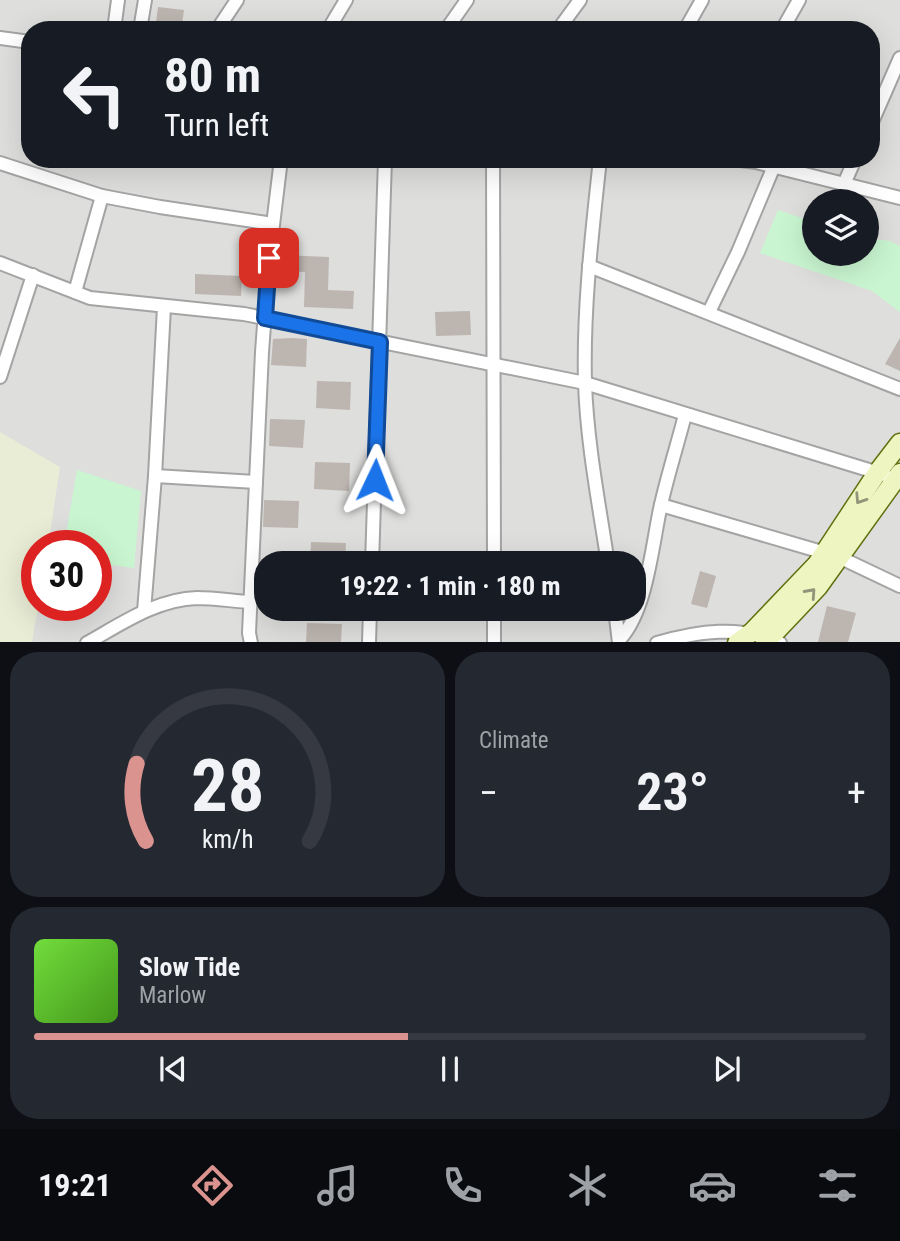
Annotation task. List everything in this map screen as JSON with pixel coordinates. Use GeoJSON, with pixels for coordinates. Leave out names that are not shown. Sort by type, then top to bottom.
{"type":"FeatureCollection","features":[{"type":"Feature","properties":{"kind":"street"},"geometry":{"type":"LineString","coordinates":[[115,21],[118,0]]}},
{"type":"Feature","properties":{"kind":"street"},"geometry":{"type":"LineString","coordinates":[[142,21],[145,0]]}},
{"type":"Feature","properties":{"kind":"street"},"geometry":{"type":"LineString","coordinates":[[223,21],[237,0]]}},
{"type":"Feature","properties":{"kind":"street"},"geometry":{"type":"LineString","coordinates":[[333,21],[346,0]]}},
{"type":"Feature","properties":{"kind":"street"},"geometry":{"type":"LineString","coordinates":[[452,21],[467,0]]}},
{"type":"Feature","properties":{"kind":"street"},"geometry":{"type":"LineString","coordinates":[[565,21],[580,0]]}},
{"type":"Feature","properties":{"kind":"street"},"geometry":{"type":"LineString","coordinates":[[690,21],[702,0]]}},
{"type":"Feature","properties":{"kind":"street"},"geometry":{"type":"LineString","coordinates":[[787,21],[799,0]]}},
{"type":"Feature","properties":{"kind":"street"},"geometry":{"type":"LineString","coordinates":[[0,38],[21,41]]}},
{"type":"Feature","properties":{"kind":"street"},"geometry":{"type":"LineString","coordinates":[[880,104],[900,58]]}},
{"type":"Feature","properties":{"kind":"street"},"geometry":{"type":"LineString","coordinates":[[0,163],[102,195],[160,207],[273,224]]}},
{"type":"Feature","properties":{"kind":"street"},"geometry":{"type":"LineString","coordinates":[[251,642],[249,633],[265,318],[280,168]]}},
{"type":"Feature","properties":{"kind":"street"},"geometry":{"type":"LineString","coordinates":[[372,551],[385,168]]}},
{"type":"Feature","properties":{"kind":"street"},"geometry":{"type":"LineString","coordinates":[[493,168],[494,551]]}},
{"type":"Feature","properties":{"kind":"street"},"geometry":{"type":"LineString","coordinates":[[599,168],[589,266],[585,383],[592,458],[606,551]]}},
{"type":"Feature","properties":{"kind":"street"},"geometry":{"type":"LineString","coordinates":[[709,312],[773,168]]}},
{"type":"Feature","properties":{"kind":"street"},"geometry":{"type":"LineString","coordinates":[[782,168],[900,198]]}},
{"type":"Feature","properties":{"kind":"street"},"geometry":{"type":"LineString","coordinates":[[844,184],[851,168]]}},
{"type":"Feature","properties":{"kind":"street"},"geometry":{"type":"LineString","coordinates":[[75,292],[102,195]]}},
{"type":"Feature","properties":{"kind":"street"},"geometry":{"type":"LineString","coordinates":[[0,262],[90,298],[244,314],[585,383],[898,478],[832,555]]}},
{"type":"Feature","properties":{"kind":"street"},"geometry":{"type":"LineString","coordinates":[[589,266],[900,389]]}},
{"type":"Feature","properties":{"kind":"street"},"geometry":{"type":"LineString","coordinates":[[0,377],[33,275]]}},
{"type":"Feature","properties":{"kind":"street"},"geometry":{"type":"LineString","coordinates":[[144,611],[155,476],[164,307]]}},
{"type":"Feature","properties":{"kind":"street"},"geometry":{"type":"LineString","coordinates":[[619,641],[628,632],[638,612],[661,505],[685,415]]}},
{"type":"Feature","properties":{"kind":"street"},"geometry":{"type":"LineString","coordinates":[[657,642],[685,635],[728,630],[761,640],[818,586],[877,473],[900,443]]}},
{"type":"Feature","properties":{"kind":"street"},"geometry":{"type":"LineString","coordinates":[[155,476],[256,482]]}},
{"type":"Feature","properties":{"kind":"street"},"geometry":{"type":"LineString","coordinates":[[661,505],[832,555],[900,586]]}},
{"type":"Feature","properties":{"kind":"street"},"geometry":{"type":"LineString","coordinates":[[87,642],[144,611],[167,603],[196,598],[251,602]]}},
{"type":"Feature","properties":{"kind":"street"},"geometry":{"type":"LineString","coordinates":[[369,642],[370,621]]}},
{"type":"Feature","properties":{"kind":"street"},"geometry":{"type":"LineString","coordinates":[[494,621],[494,642]]}},
{"type":"Feature","properties":{"kind":"street"},"geometry":{"type":"LineString","coordinates":[[616,621],[619,641]]}},
{"type":"Feature","properties":{"kind":"shaded area"},"geometry":{"type":"Polygon","coordinates":[[[0,0],[900,0],[900,642],[0,642],[0,0]]]}},
{"type":"Feature","properties":{"kind":"green space"},"geometry":{"type":"Polygon","coordinates":[[[778,210],[802,218],[802,266],[879,266],[879,240],[890,241],[900,246],[900,312],[872,291],[760,253],[778,210]]]}},
{"type":"Feature","properties":{"kind":"green space"},"geometry":{"type":"Polygon","coordinates":[[[0,432],[60,467],[50,530],[21,530],[21,621],[36,621],[32,642],[0,642],[0,432]]]}},
{"type":"Feature","properties":{"kind":"green space"},"geometry":{"type":"Polygon","coordinates":[[[77,470],[141,491],[134,568],[112,565],[112,530],[67,530],[77,470]]]}},
{"type":"Feature","properties":{"kind":"building"},"geometry":{"type":"Polygon","coordinates":[[[158,7],[184,10],[182,21],[156,21],[158,7]]]}},
{"type":"Feature","properties":{"kind":"building"},"geometry":{"type":"Polygon","coordinates":[[[281,255],[329,257],[328,290],[354,291],[353,309],[304,307],[305,272],[281,271],[281,255]]]}},
{"type":"Feature","properties":{"kind":"building"},"geometry":{"type":"Polygon","coordinates":[[[195,274],[242,276],[241,296],[195,294],[195,274]]]}},
{"type":"Feature","properties":{"kind":"building"},"geometry":{"type":"Polygon","coordinates":[[[470,311],[471,335],[436,336],[435,312],[470,311]]]}},
{"type":"Feature","properties":{"kind":"building"},"geometry":{"type":"Polygon","coordinates":[[[900,338],[900,371],[885,364],[900,338]]]}},
{"type":"Feature","properties":{"kind":"building"},"geometry":{"type":"Polygon","coordinates":[[[273,339],[307,339],[306,367],[271,365],[273,339]]]}},
{"type":"Feature","properties":{"kind":"building"},"geometry":{"type":"Polygon","coordinates":[[[317,381],[351,382],[350,410],[316,408],[317,381]]]}},
{"type":"Feature","properties":{"kind":"building"},"geometry":{"type":"Polygon","coordinates":[[[270,419],[305,420],[303,448],[269,446],[270,419]]]}},
{"type":"Feature","properties":{"kind":"building"},"geometry":{"type":"Polygon","coordinates":[[[315,462],[350,463],[349,491],[314,489],[315,462]]]}},
{"type":"Feature","properties":{"kind":"building"},"geometry":{"type":"Polygon","coordinates":[[[264,500],[299,501],[298,528],[263,527],[264,500]]]}},
{"type":"Feature","properties":{"kind":"building"},"geometry":{"type":"Polygon","coordinates":[[[311,542],[346,543],[346,551],[311,551],[311,542]]]}},
{"type":"Feature","properties":{"kind":"building"},"geometry":{"type":"Polygon","coordinates":[[[700,571],[716,576],[707,608],[691,604],[700,571]]]}},
{"type":"Feature","properties":{"kind":"building"},"geometry":{"type":"Polygon","coordinates":[[[827,606],[856,613],[848,642],[818,642],[827,606]]]}},
{"type":"Feature","properties":{"kind":"building"},"geometry":{"type":"Polygon","coordinates":[[[307,623],[342,624],[341,642],[306,642],[307,623]]]}},
{"type":"Feature","properties":{"kind":"route"},"geometry":{"type":"LineString","coordinates":[[269,258],[265,318],[380,342],[375,480]]}}]}
